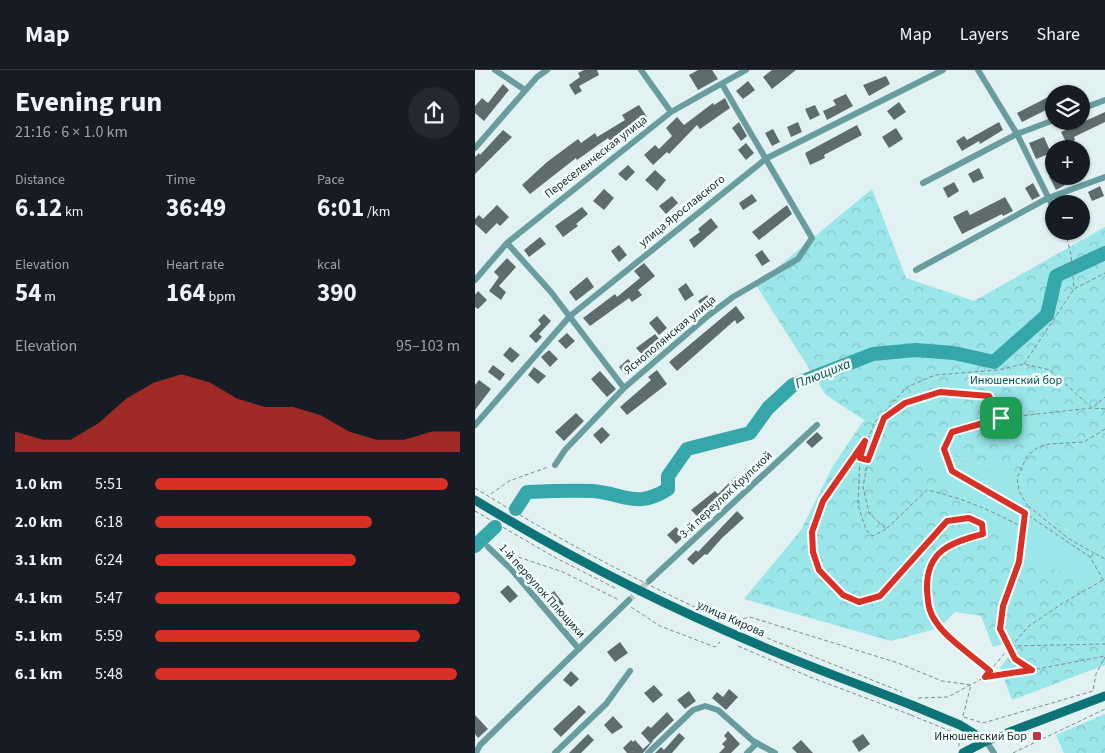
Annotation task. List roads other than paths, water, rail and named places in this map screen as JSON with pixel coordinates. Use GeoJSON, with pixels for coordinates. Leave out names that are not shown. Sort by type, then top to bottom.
{"type":"FeatureCollection","features":[{"type":"Feature","properties":{"kind":"main road","name":"улица Кирова"},"geometry":{"type":"LineString","coordinates":[[475,500],[530,533],[679,609],[759,646],[913,710],[960,725],[986,741]]}},
{"type":"Feature","properties":{"kind":"main road"},"geometry":{"type":"LineString","coordinates":[[961,751],[1105,696]]}},
{"type":"Feature","properties":{"kind":"street"},"geometry":{"type":"LineString","coordinates":[[495,70],[525,90]]}},
{"type":"Feature","properties":{"kind":"street"},"geometry":{"type":"LineString","coordinates":[[475,148],[537,77],[547,70]]}},
{"type":"Feature","properties":{"kind":"street"},"geometry":{"type":"LineString","coordinates":[[641,70],[671,112]]}},
{"type":"Feature","properties":{"kind":"street","name":"Переселенческая улица"},"geometry":{"type":"LineString","coordinates":[[475,280],[507,243],[671,112],[745,70]]}},
{"type":"Feature","properties":{"kind":"street","name":"улица Ярославского"},"geometry":{"type":"LineString","coordinates":[[475,424],[570,316],[767,158],[943,70]]}},
{"type":"Feature","properties":{"kind":"street"},"geometry":{"type":"LineString","coordinates":[[978,70],[1017,134],[1047,195]]}},
{"type":"Feature","properties":{"kind":"street"},"geometry":{"type":"LineString","coordinates":[[722,84],[767,158]]}},
{"type":"Feature","properties":{"kind":"street"},"geometry":{"type":"LineString","coordinates":[[1090,106],[1105,100]]}},
{"type":"Feature","properties":{"kind":"street"},"geometry":{"type":"LineString","coordinates":[[923,183],[1017,134],[1045,123]]}},
{"type":"Feature","properties":{"kind":"street","name":"Яснополянская улица"},"geometry":{"type":"LineString","coordinates":[[555,465],[565,450],[624,388],[725,303],[798,259],[811,238],[767,158]]}},
{"type":"Feature","properties":{"kind":"street"},"geometry":{"type":"LineString","coordinates":[[1056,195],[1105,177]]}},
{"type":"Feature","properties":{"kind":"street"},"geometry":{"type":"LineString","coordinates":[[916,270],[1045,200]]}},
{"type":"Feature","properties":{"kind":"street"},"geometry":{"type":"LineString","coordinates":[[507,243],[551,292],[624,388]]}},
{"type":"Feature","properties":{"kind":"street","name":"3-й переулок Крупской"},"geometry":{"type":"LineString","coordinates":[[649,580],[817,425]]}},
{"type":"Feature","properties":{"kind":"street","name":"1-й переулок Плющихи"},"geometry":{"type":"LineString","coordinates":[[488,547],[511,569],[579,649]]}},
{"type":"Feature","properties":{"kind":"street"},"geometry":{"type":"LineString","coordinates":[[476,753],[480,745],[627,602]]}},
{"type":"Feature","properties":{"kind":"street"},"geometry":{"type":"LineString","coordinates":[[555,753],[606,704],[630,671]]}},
{"type":"Feature","properties":{"kind":"street"},"geometry":{"type":"LineString","coordinates":[[648,753],[693,710],[709,706],[721,712],[757,743],[775,753]]}},
{"type":"Feature","properties":{"kind":"street"},"geometry":{"type":"LineString","coordinates":[[986,741],[994,753]]}},
{"type":"Feature","properties":{"kind":"street"},"geometry":{"type":"LineString","coordinates":[[747,753],[757,743]]}},
{"type":"Feature","properties":{"kind":"waterway","name":"Плющиха"},"geometry":{"type":"LineString","coordinates":[[516,509],[527,492],[593,491],[631,499],[648,498],[657,495],[668,489],[668,476],[687,449],[750,433],[768,408],[793,385],[873,354],[916,350],[954,353],[994,362],[1047,315],[1056,276],[1105,253]]}},
{"type":"Feature","properties":{"kind":"waterway","name":"Плющиха"},"geometry":{"type":"LineString","coordinates":[[475,546],[495,527]]}},
{"type":"Feature","properties":{"kind":"tunnel"},"geometry":{"type":"LineString","coordinates":[[629,600],[649,581]]}},
{"type":"Feature","properties":{"kind":"place","name":"Инюшенский Бор"},"geometry":{"type":"Point","coordinates":[1037,736]}},
{"type":"Feature","properties":{"kind":"park label","name":"Инюшенский бор"},"geometry":{"type":"Point","coordinates":[1016,380]}}]}
